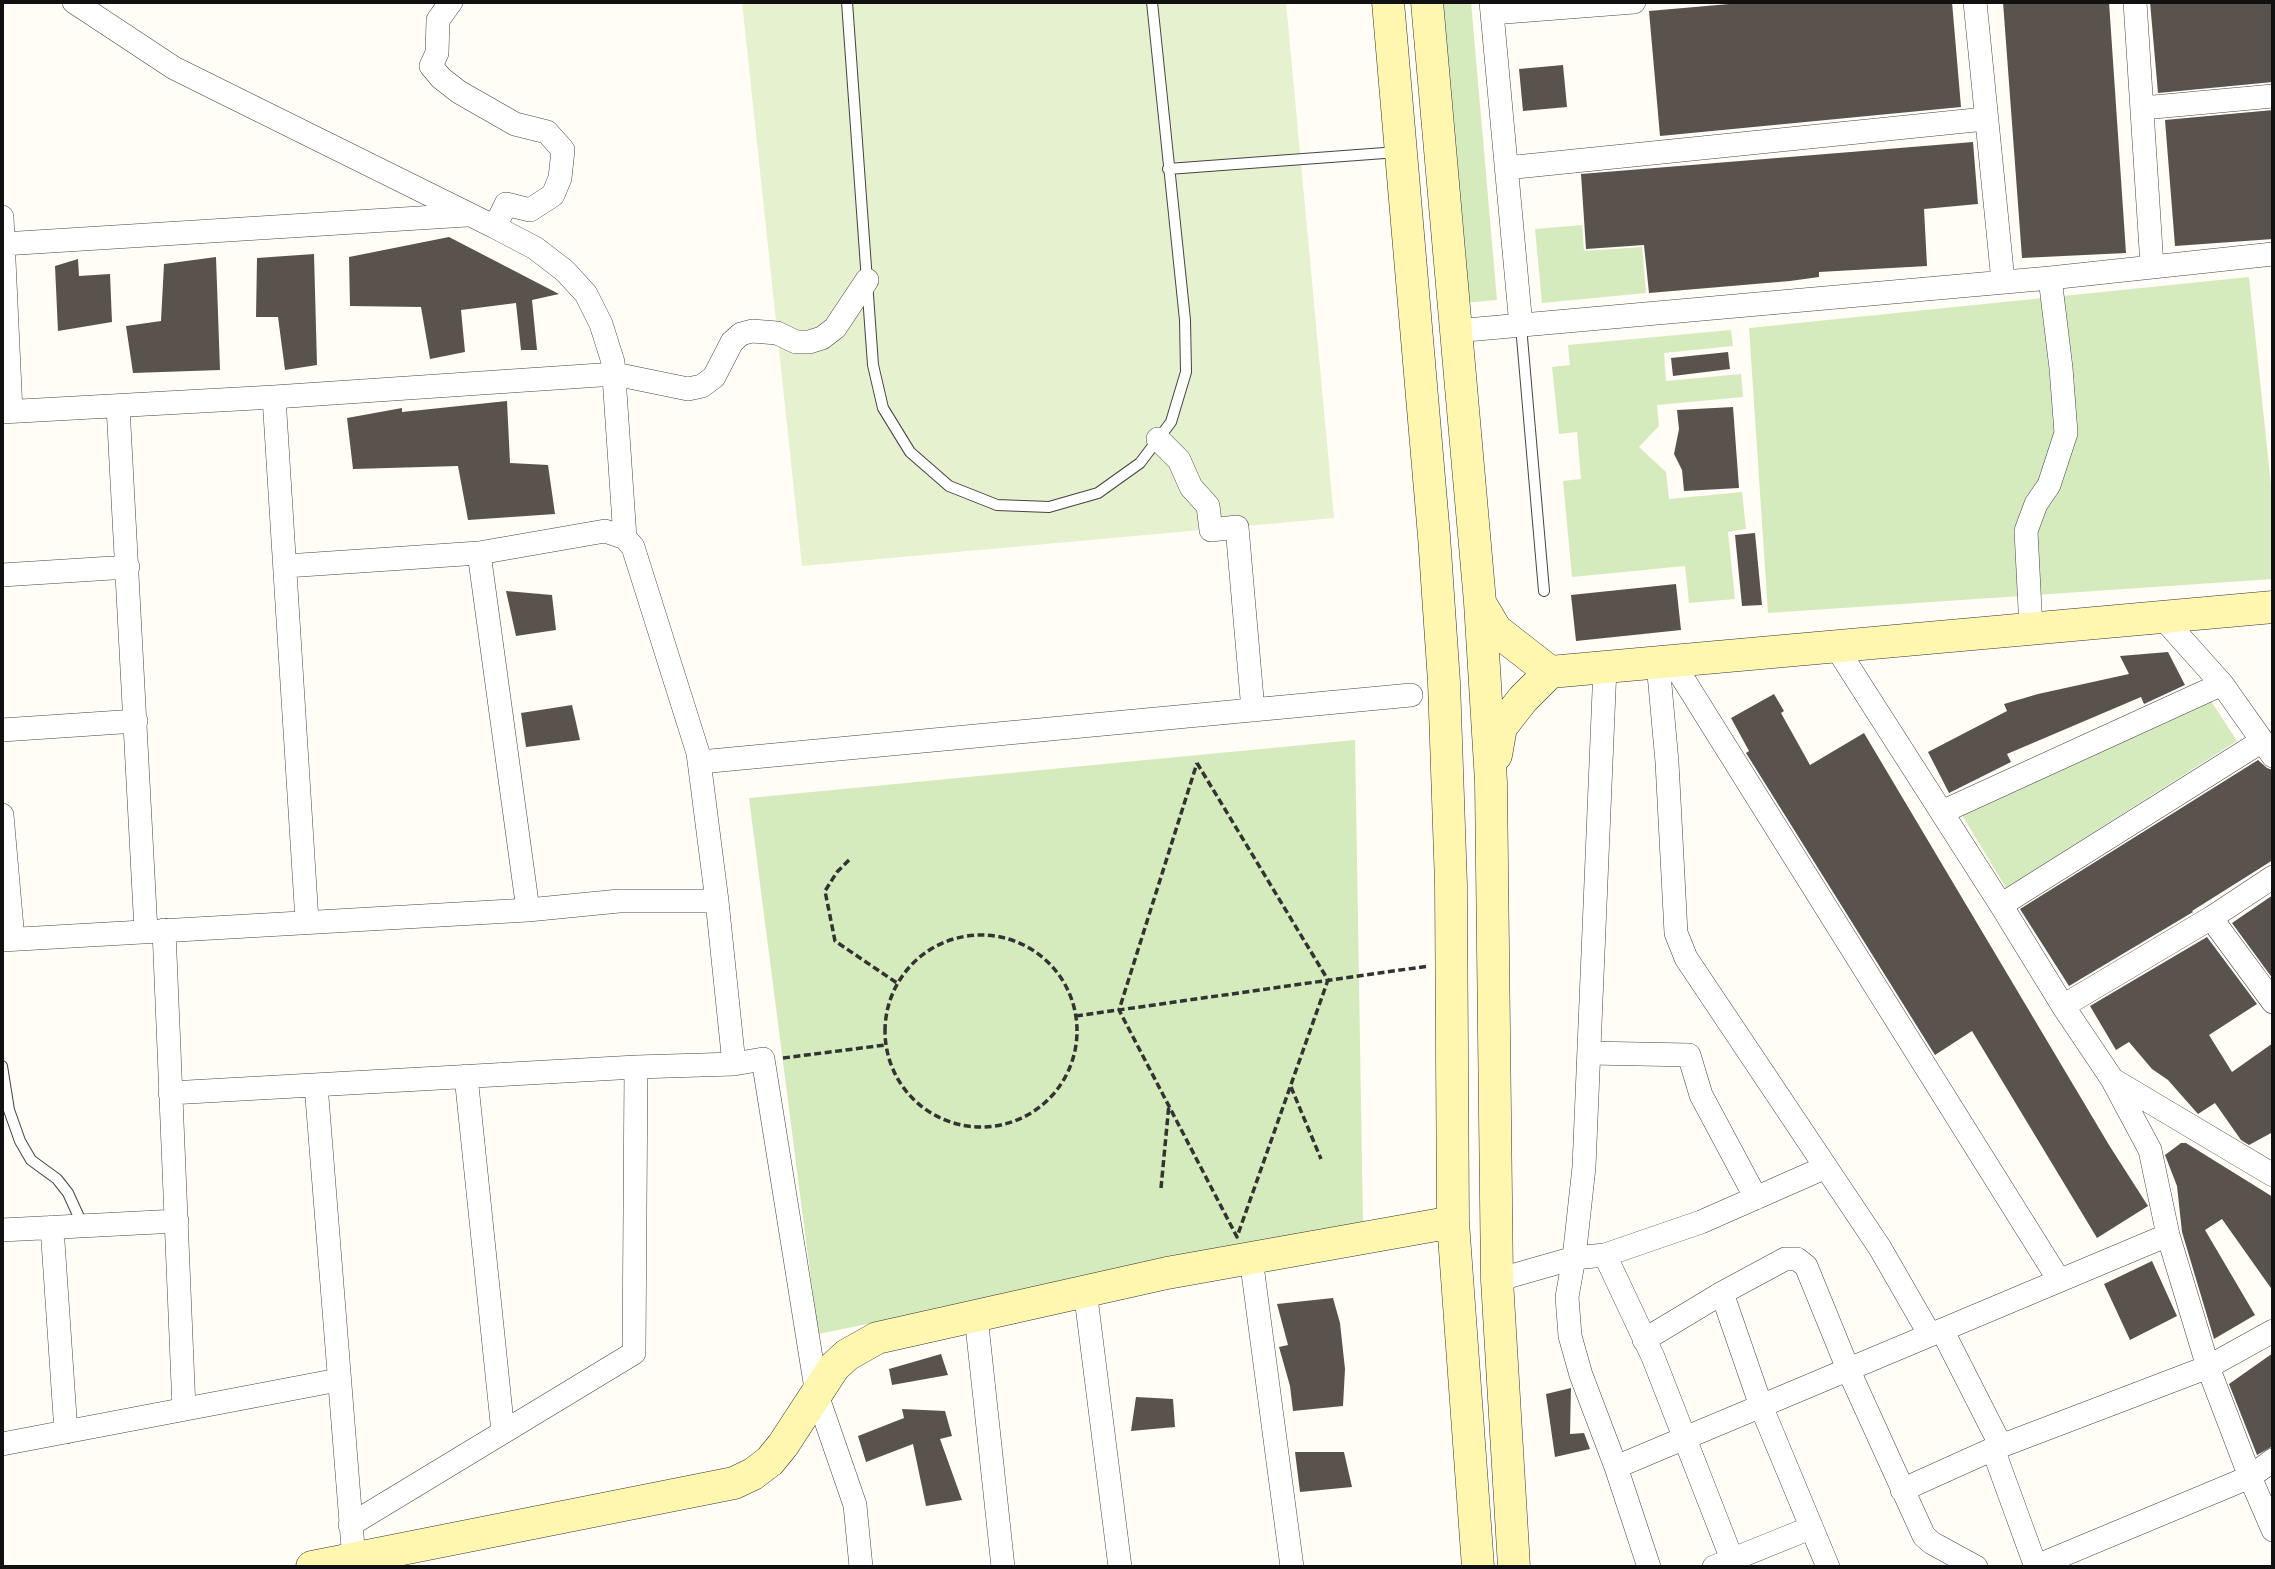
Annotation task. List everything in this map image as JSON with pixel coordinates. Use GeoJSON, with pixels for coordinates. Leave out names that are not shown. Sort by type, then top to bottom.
{"type":"FeatureCollection","features":[{"type":"Feature","properties":{"kind":"main road"},"geometry":{"type":"LineString","coordinates":[[1388,2],[1444,682],[1451,886],[1453,1222],[1478,1567]]}},
{"type":"Feature","properties":{"kind":"main road"},"geometry":{"type":"LineString","coordinates":[[1427,2],[1480,602],[1491,782],[1497,1280],[1514,1567]]}},
{"type":"Feature","properties":{"kind":"main road"},"geometry":{"type":"LineString","coordinates":[[1434,536],[1472,533]]}},
{"type":"Feature","properties":{"kind":"main road"},"geometry":{"type":"LineString","coordinates":[[1480,602],[1496,630],[1550,672]]}},
{"type":"Feature","properties":{"kind":"main road"},"geometry":{"type":"LineString","coordinates":[[1491,782],[1501,727],[1523,699],[1550,672],[2273,607]]}},
{"type":"Feature","properties":{"kind":"main road"},"geometry":{"type":"LineString","coordinates":[[1451,886],[1494,890]]}},
{"type":"Feature","properties":{"kind":"main road"},"geometry":{"type":"LineString","coordinates":[[312,1567],[734,1483],[753,1474],[770,1461],[834,1367],[862,1345],[877,1338],[1085,1290],[1453,1222]]}},
{"type":"Feature","properties":{"kind":"street"},"geometry":{"type":"LineString","coordinates":[[74,2],[174,68],[536,248],[565,271],[586,294],[601,324],[615,374],[625,538]]}},
{"type":"Feature","properties":{"kind":"street"},"geometry":{"type":"LineString","coordinates":[[451,2],[438,20],[437,53],[431,66],[459,92],[515,124],[547,132],[563,150],[560,178],[554,195],[530,210],[506,204],[495,228]]}},
{"type":"Feature","properties":{"kind":"street"},"geometry":{"type":"LineString","coordinates":[[1521,326],[1492,7],[1634,2]]}},
{"type":"Feature","properties":{"kind":"street"},"geometry":{"type":"LineString","coordinates":[[1975,2],[2003,281]]}},
{"type":"Feature","properties":{"kind":"street"},"geometry":{"type":"LineString","coordinates":[[2135,2],[2152,266]]}},
{"type":"Feature","properties":{"kind":"street"},"geometry":{"type":"LineString","coordinates":[[2143,108],[2273,96]]}},
{"type":"Feature","properties":{"kind":"street"},"geometry":{"type":"LineString","coordinates":[[1507,168],[1985,119]]}},
{"type":"Feature","properties":{"kind":"street"},"geometry":{"type":"LineString","coordinates":[[3,244],[471,215]]}},
{"type":"Feature","properties":{"kind":"street"},"geometry":{"type":"LineString","coordinates":[[2,218],[6,412],[615,374],[688,389],[702,386],[714,377],[732,342],[741,334],[752,331],[777,333],[796,342],[810,342],[822,338],[835,328],[867,280]]}},
{"type":"Feature","properties":{"kind":"street"},"geometry":{"type":"LineString","coordinates":[[1455,331],[2050,278],[2273,254]]}},
{"type":"Feature","properties":{"kind":"street"},"geometry":{"type":"LineString","coordinates":[[2031,629],[2026,531],[2036,504],[2049,485],[2066,433],[2062,368],[2050,278]]}},
{"type":"Feature","properties":{"kind":"street"},"geometry":{"type":"LineString","coordinates":[[274,397],[307,921]]}},
{"type":"Feature","properties":{"kind":"street"},"geometry":{"type":"LineString","coordinates":[[118,406],[136,721],[170,1093],[184,1409]]}},
{"type":"Feature","properties":{"kind":"street"},"geometry":{"type":"LineString","coordinates":[[1158,439],[1179,460],[1191,487],[1208,506],[1211,530],[1237,527],[1253,710]]}},
{"type":"Feature","properties":{"kind":"street"},"geometry":{"type":"LineString","coordinates":[[286,566],[479,553],[605,531],[625,538],[633,547],[700,762],[734,1064]]}},
{"type":"Feature","properties":{"kind":"street"},"geometry":{"type":"LineString","coordinates":[[479,553],[528,910]]}},
{"type":"Feature","properties":{"kind":"street"},"geometry":{"type":"LineString","coordinates":[[2,575],[128,567]]}},
{"type":"Feature","properties":{"kind":"street"},"geometry":{"type":"LineString","coordinates":[[2001,905],[2268,748],[2222,684],[2162,617]]}},
{"type":"Feature","properties":{"kind":"street"},"geometry":{"type":"LineString","coordinates":[[1836,647],[2112,1079],[2150,1150],[2168,1235],[2208,1367],[2273,1530]]}},
{"type":"Feature","properties":{"kind":"street"},"geometry":{"type":"LineString","coordinates":[[1665,662],[1676,933],[1686,958],[1936,1332],[1997,1448],[2035,1567],[2250,1477],[2273,1460]]}},
{"type":"Feature","properties":{"kind":"street"},"geometry":{"type":"LineString","coordinates":[[1665,662],[2059,1280]]}},
{"type":"Feature","properties":{"kind":"street"},"geometry":{"type":"LineString","coordinates":[[1605,667],[1584,1167],[1567,1297],[1570,1336],[1581,1375],[1616,1467],[1649,1567]]}},
{"type":"Feature","properties":{"kind":"street"},"geometry":{"type":"LineString","coordinates":[[1942,812],[2222,684]]}},
{"type":"Feature","properties":{"kind":"street"},"geometry":{"type":"LineString","coordinates":[[700,762],[1411,695]]}},
{"type":"Feature","properties":{"kind":"street"},"geometry":{"type":"LineString","coordinates":[[2,730],[136,721]]}},
{"type":"Feature","properties":{"kind":"street"},"geometry":{"type":"LineString","coordinates":[[2,815],[7,939],[528,910],[620,901],[717,901]]}},
{"type":"Feature","properties":{"kind":"street"},"geometry":{"type":"LineString","coordinates":[[2063,1006],[2211,918],[2273,877]]}},
{"type":"Feature","properties":{"kind":"street"},"geometry":{"type":"LineString","coordinates":[[2211,918],[2273,1002]]}},
{"type":"Feature","properties":{"kind":"street"},"geometry":{"type":"LineString","coordinates":[[1589,1053],[1689,1055],[1701,1095],[1756,1198]]}},
{"type":"Feature","properties":{"kind":"street"},"geometry":{"type":"LineString","coordinates":[[170,1093],[734,1064],[763,1059],[817,1395],[855,1505],[861,1567]]}},
{"type":"Feature","properties":{"kind":"street"},"geometry":{"type":"LineString","coordinates":[[350,1525],[634,1353],[636,1067]]}},
{"type":"Feature","properties":{"kind":"street"},"geometry":{"type":"LineString","coordinates":[[466,1076],[503,1432]]}},
{"type":"Feature","properties":{"kind":"street"},"geometry":{"type":"LineString","coordinates":[[2112,1079],[2273,1175]]}},
{"type":"Feature","properties":{"kind":"street"},"geometry":{"type":"LineString","coordinates":[[316,1085],[354,1560]]}},
{"type":"Feature","properties":{"kind":"street"},"geometry":{"type":"LineString","coordinates":[[1497,1280],[1574,1258],[1605,1255],[1701,1222],[1826,1167]]}},
{"type":"Feature","properties":{"kind":"street"},"geometry":{"type":"LineString","coordinates":[[2,1230],[177,1221]]}},
{"type":"Feature","properties":{"kind":"street"},"geometry":{"type":"LineString","coordinates":[[52,1227],[66,1432]]}},
{"type":"Feature","properties":{"kind":"street"},"geometry":{"type":"LineString","coordinates":[[1616,1467],[2168,1235]]}},
{"type":"Feature","properties":{"kind":"street"},"geometry":{"type":"LineString","coordinates":[[1605,1255],[1644,1339],[1684,1438],[1727,1565],[1810,1528]]}},
{"type":"Feature","properties":{"kind":"street"},"geometry":{"type":"LineString","coordinates":[[1251,1258],[1292,1567]]}},
{"type":"Feature","properties":{"kind":"street"},"geometry":{"type":"LineString","coordinates":[[1644,1339],[1785,1259],[1797,1259],[1806,1266],[1848,1369],[1924,1536],[1976,1567]]}},
{"type":"Feature","properties":{"kind":"street"},"geometry":{"type":"LineString","coordinates":[[1085,1290],[1120,1567]]}},
{"type":"Feature","properties":{"kind":"street"},"geometry":{"type":"LineString","coordinates":[[1722,1293],[1761,1406],[1828,1567]]}},
{"type":"Feature","properties":{"kind":"street"},"geometry":{"type":"LineString","coordinates":[[976,1316],[1003,1567]]}},
{"type":"Feature","properties":{"kind":"street"},"geometry":{"type":"LineString","coordinates":[[1902,1490],[1997,1448],[2208,1367],[2273,1331]]}},
{"type":"Feature","properties":{"kind":"street"},"geometry":{"type":"LineString","coordinates":[[2,1444],[338,1380]]}},
{"type":"Feature","properties":{"kind":"lane"},"geometry":{"type":"LineString","coordinates":[[847,2],[873,365],[883,408],[910,452],[949,486],[997,505],[1049,507],[1098,493],[1140,463],[1171,422],[1186,372],[1185,320],[1152,2]]}},
{"type":"Feature","properties":{"kind":"lane"},"geometry":{"type":"LineString","coordinates":[[1168,169],[1401,151]]}},
{"type":"Feature","properties":{"kind":"lane"},"geometry":{"type":"LineString","coordinates":[[1521,326],[1544,591]]}},
{"type":"Feature","properties":{"kind":"lane"},"geometry":{"type":"LineString","coordinates":[[2,1066],[9,1110],[20,1141],[31,1160],[57,1179],[68,1193],[83,1226]]}},
{"type":"Feature","properties":{"kind":"path"},"geometry":{"type":"LineString","coordinates":[[1196,762],[1328,980],[1237,1237],[1119,1010],[1196,762]]}},
{"type":"Feature","properties":{"kind":"path"},"geometry":{"type":"LineString","coordinates":[[849,860],[837,872],[825,891],[835,941],[897,983]]}},
{"type":"Feature","properties":{"kind":"path"},"geometry":{"type":"LineString","coordinates":[[972,934],[1004,937],[1033,949],[1057,971],[1072,999],[1078,1030],[1073,1061],[1059,1089],[1036,1111],[1007,1124],[975,1128],[944,1121],[916,1104],[897,1079],[885,1045],[885,1016],[897,983],[914,960],[941,942],[972,934]]}},
{"type":"Feature","properties":{"kind":"path"},"geometry":{"type":"LineString","coordinates":[[1075,1016],[1451,963]]}},
{"type":"Feature","properties":{"kind":"path"},"geometry":{"type":"LineString","coordinates":[[763,1059],[885,1045]]}},
{"type":"Feature","properties":{"kind":"path"},"geometry":{"type":"LineString","coordinates":[[1290,1085],[1321,1159]]}},
{"type":"Feature","properties":{"kind":"path"},"geometry":{"type":"LineString","coordinates":[[1161,1188],[1169,1102]]}},
{"type":"Feature","properties":{"kind":"green space"},"geometry":{"type":"Polygon","coordinates":[[[742,2],[1286,2],[1334,518],[802,566],[742,2]]]}},
{"type":"Feature","properties":{"kind":"green space"},"geometry":{"type":"Polygon","coordinates":[[[1436,2],[1471,2],[1497,300],[1463,303],[1436,2]]]}},
{"type":"Feature","properties":{"kind":"green space"},"geometry":{"type":"Polygon","coordinates":[[[1582,225],[1584,251],[1642,247],[1646,293],[1542,303],[1535,229],[1582,225]]]}},
{"type":"Feature","properties":{"kind":"green space"},"geometry":{"type":"Polygon","coordinates":[[[2249,277],[2273,504],[2273,579],[1768,613],[1749,328],[2249,277]]]}},
{"type":"Feature","properties":{"kind":"green space"},"geometry":{"type":"Polygon","coordinates":[[[1731,330],[1733,346],[1664,353],[1666,381],[1741,374],[1743,397],[1657,405],[1659,426],[1639,447],[1666,472],[1669,499],[1742,492],[1746,529],[1728,532],[1735,599],[1689,603],[1685,566],[1572,577],[1563,481],[1581,479],[1577,432],[1559,434],[1552,367],[1570,365],[1568,345],[1731,330]]]}},
{"type":"Feature","properties":{"kind":"green space"},"geometry":{"type":"Polygon","coordinates":[[[2211,701],[2237,741],[2006,888],[1962,815],[2211,701]]]}},
{"type":"Feature","properties":{"kind":"green space"},"geometry":{"type":"Polygon","coordinates":[[[1355,740],[1363,1224],[818,1334],[749,798],[1355,740]]]}},
{"type":"Feature","properties":{"kind":"building"},"geometry":{"type":"Polygon","coordinates":[[[1752,2],[1952,2],[1961,107],[1660,136],[1649,11],[1752,2]]]}},
{"type":"Feature","properties":{"kind":"building"},"geometry":{"type":"Polygon","coordinates":[[[2003,2],[2109,2],[2126,253],[2022,258],[2003,2]]]}},
{"type":"Feature","properties":{"kind":"building"},"geometry":{"type":"Polygon","coordinates":[[[2150,2],[2273,2],[2273,82],[2158,93],[2150,2]]]}},
{"type":"Feature","properties":{"kind":"building"},"geometry":{"type":"Polygon","coordinates":[[[1563,65],[1567,107],[1523,111],[1519,69],[1563,65]]]}},
{"type":"Feature","properties":{"kind":"building"},"geometry":{"type":"Polygon","coordinates":[[[2273,110],[2273,239],[2175,246],[2165,120],[2273,110]]]}},
{"type":"Feature","properties":{"kind":"building"},"geometry":{"type":"Polygon","coordinates":[[[1973,142],[1978,204],[1924,209],[1927,266],[1819,272],[1819,277],[1790,281],[1649,293],[1644,245],[1586,249],[1581,174],[1973,142]]]}},
{"type":"Feature","properties":{"kind":"building"},"geometry":{"type":"Polygon","coordinates":[[[449,237],[559,294],[532,300],[537,350],[521,350],[516,303],[461,310],[465,352],[430,359],[421,307],[350,306],[349,257],[449,237]]]}},
{"type":"Feature","properties":{"kind":"building"},"geometry":{"type":"Polygon","coordinates":[[[314,254],[317,365],[285,370],[278,317],[256,317],[257,258],[314,254]]]}},
{"type":"Feature","properties":{"kind":"building"},"geometry":{"type":"Polygon","coordinates":[[[216,257],[220,370],[133,373],[126,326],[161,321],[164,264],[216,257]]]}},
{"type":"Feature","properties":{"kind":"building"},"geometry":{"type":"Polygon","coordinates":[[[78,259],[79,276],[110,274],[112,322],[58,331],[55,266],[78,259]]]}},
{"type":"Feature","properties":{"kind":"building"},"geometry":{"type":"Polygon","coordinates":[[[1728,352],[1730,369],[1673,376],[1671,358],[1728,352]]]}},
{"type":"Feature","properties":{"kind":"building"},"geometry":{"type":"Polygon","coordinates":[[[507,401],[510,463],[548,465],[555,514],[468,520],[458,466],[353,469],[347,418],[402,408],[402,412],[507,401]]]}},
{"type":"Feature","properties":{"kind":"building"},"geometry":{"type":"Polygon","coordinates":[[[1733,407],[1739,488],[1684,491],[1682,470],[1674,454],[1679,429],[1677,410],[1733,407]]]}},
{"type":"Feature","properties":{"kind":"building"},"geometry":{"type":"Polygon","coordinates":[[[1755,533],[1762,605],[1742,606],[1735,535],[1755,533]]]}},
{"type":"Feature","properties":{"kind":"building"},"geometry":{"type":"Polygon","coordinates":[[[1676,584],[1681,630],[1576,641],[1571,595],[1676,584]]]}},
{"type":"Feature","properties":{"kind":"building"},"geometry":{"type":"Polygon","coordinates":[[[506,591],[552,595],[556,630],[516,636],[506,591]]]}},
{"type":"Feature","properties":{"kind":"building"},"geometry":{"type":"Polygon","coordinates":[[[2168,652],[2185,685],[2144,704],[2141,697],[2007,754],[2011,762],[1949,793],[1928,752],[2007,711],[2004,704],[2129,674],[2120,656],[2168,652]]]}},
{"type":"Feature","properties":{"kind":"building"},"geometry":{"type":"Polygon","coordinates":[[[1774,694],[1784,711],[1781,713],[1810,765],[1864,733],[2148,1206],[2097,1238],[1972,1031],[1935,1055],[1746,753],[1749,751],[1731,718],[1774,694]]]}},
{"type":"Feature","properties":{"kind":"building"},"geometry":{"type":"Polygon","coordinates":[[[572,705],[580,740],[526,747],[521,713],[572,705]]]}},
{"type":"Feature","properties":{"kind":"building"},"geometry":{"type":"Polygon","coordinates":[[[2258,760],[2273,770],[2273,860],[2193,912],[2069,986],[2020,909],[2258,760]]]}},
{"type":"Feature","properties":{"kind":"building"},"geometry":{"type":"Polygon","coordinates":[[[2273,895],[2273,979],[2232,923],[2273,895]]]}},
{"type":"Feature","properties":{"kind":"building"},"geometry":{"type":"Polygon","coordinates":[[[2207,937],[2257,1004],[2209,1035],[2232,1072],[2273,1043],[2273,1132],[2249,1145],[2241,1140],[2215,1103],[2198,1114],[2129,1042],[2116,1050],[2090,1006],[2207,937]]]}},
{"type":"Feature","properties":{"kind":"building"},"geometry":{"type":"Polygon","coordinates":[[[2181,1143],[2186,1143],[2273,1197],[2273,1291],[2222,1219],[2205,1230],[2255,1315],[2214,1339],[2182,1232],[2177,1186],[2165,1155],[2181,1143]]]}},
{"type":"Feature","properties":{"kind":"building"},"geometry":{"type":"Polygon","coordinates":[[[2152,1261],[2177,1316],[2130,1340],[2104,1284],[2152,1261]]]}},
{"type":"Feature","properties":{"kind":"building"},"geometry":{"type":"Polygon","coordinates":[[[1333,1298],[1340,1323],[1345,1369],[1343,1406],[1293,1411],[1290,1386],[1279,1347],[1288,1345],[1277,1304],[1333,1298]]]}},
{"type":"Feature","properties":{"kind":"building"},"geometry":{"type":"Polygon","coordinates":[[[2273,1353],[2273,1446],[2257,1455],[2229,1384],[2273,1353]]]}},
{"type":"Feature","properties":{"kind":"building"},"geometry":{"type":"Polygon","coordinates":[[[941,1354],[948,1375],[892,1385],[889,1369],[941,1354]]]}},
{"type":"Feature","properties":{"kind":"building"},"geometry":{"type":"Polygon","coordinates":[[[1571,1388],[1570,1434],[1584,1433],[1590,1449],[1555,1457],[1546,1394],[1571,1388]]]}},
{"type":"Feature","properties":{"kind":"building"},"geometry":{"type":"Polygon","coordinates":[[[1136,1397],[1173,1399],[1175,1427],[1131,1431],[1136,1397]]]}},
{"type":"Feature","properties":{"kind":"building"},"geometry":{"type":"Polygon","coordinates":[[[902,1409],[945,1411],[952,1436],[940,1439],[962,1500],[926,1506],[913,1444],[866,1462],[858,1436],[904,1418],[902,1409]]]}},
{"type":"Feature","properties":{"kind":"building"},"geometry":{"type":"Polygon","coordinates":[[[1295,1452],[1344,1452],[1352,1487],[1300,1492],[1295,1452]]]}}]}
